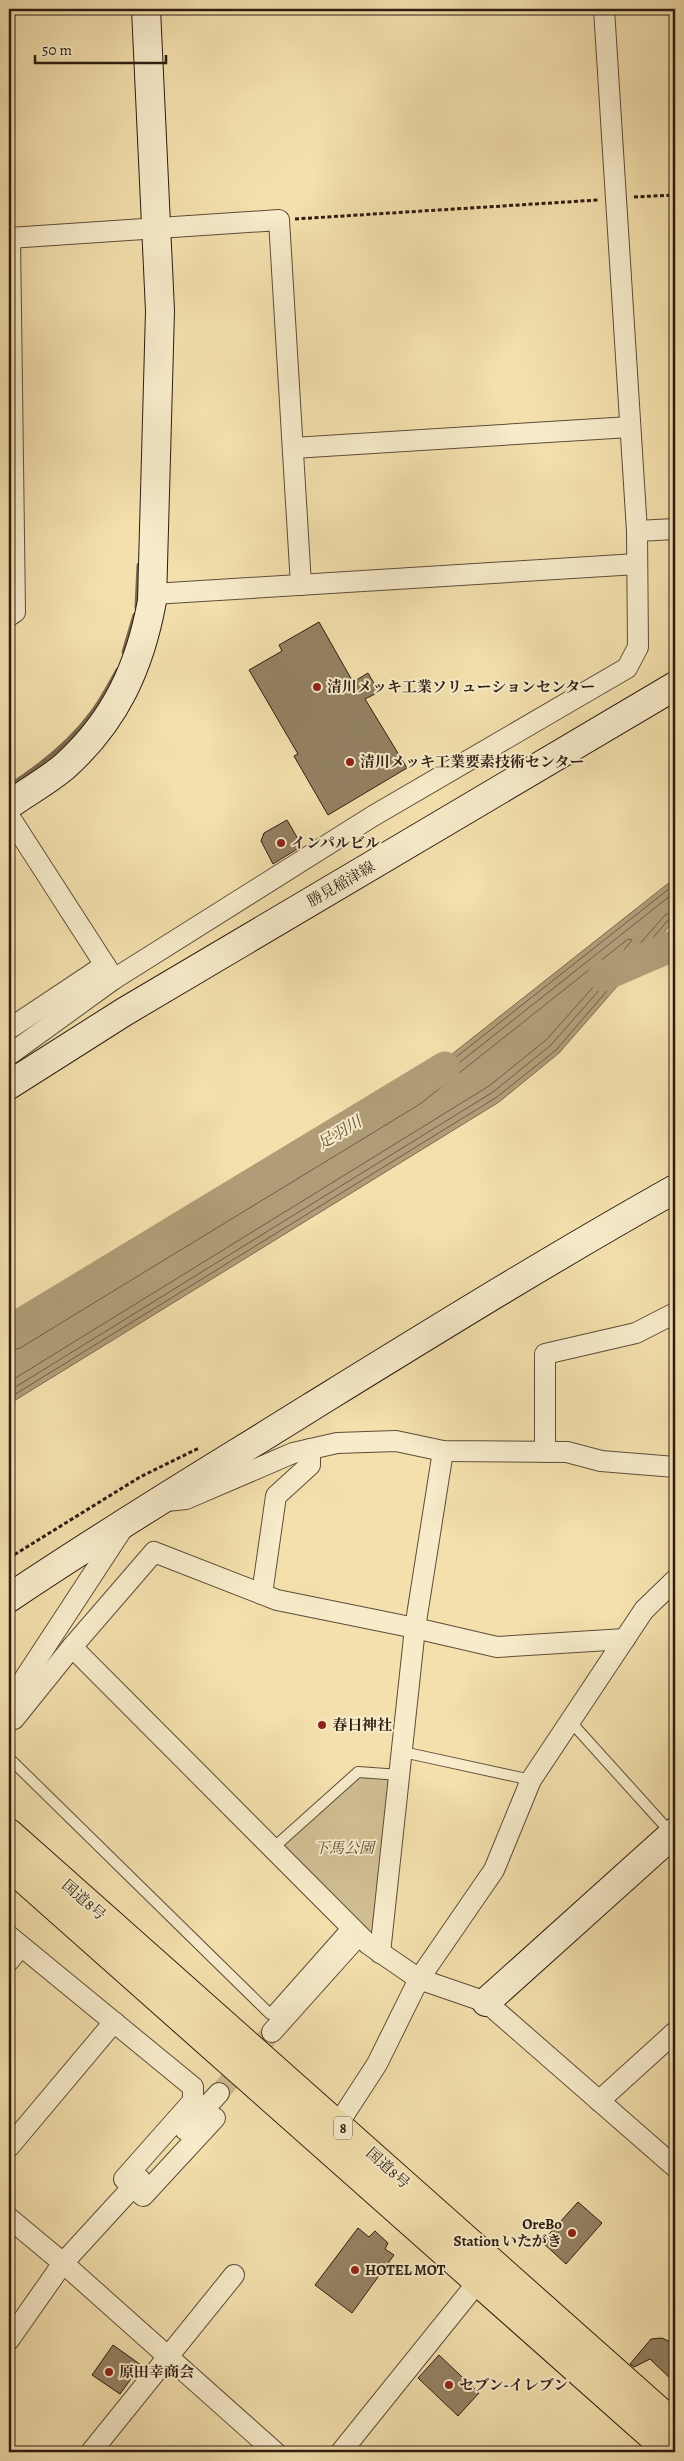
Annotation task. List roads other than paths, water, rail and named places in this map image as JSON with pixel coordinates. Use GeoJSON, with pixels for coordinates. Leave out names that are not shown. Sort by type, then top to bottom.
{"type":"FeatureCollection","features":[{"type":"Feature","properties":{"kind":"highway","name":"国道8号"},"geometry":{"type":"LineString","coordinates":[[9,1833],[675,2425]]}},
{"type":"Feature","properties":{"kind":"highway","name":"国道8号"},"geometry":{"type":"LineString","coordinates":[[9,1866],[477,2283],[670,2452]]}},
{"type":"Feature","properties":{"kind":"street"},"geometry":{"type":"LineString","coordinates":[[9,805],[64,766],[106,721],[133,673],[146,635],[153,594],[160,311],[158,228],[146,9]]}},
{"type":"Feature","properties":{"kind":"street"},"geometry":{"type":"LineString","coordinates":[[9,1029],[110,972],[626,668],[638,647],[637,531],[604,9]]}},
{"type":"Feature","properties":{"kind":"street"},"geometry":{"type":"LineString","coordinates":[[9,616],[15,612],[11,487],[9,238],[280,220],[301,585]]}},
{"type":"Feature","properties":{"kind":"street"},"geometry":{"type":"LineString","coordinates":[[293,448],[630,426]]}},
{"type":"Feature","properties":{"kind":"street"},"geometry":{"type":"LineString","coordinates":[[637,531],[675,529]]}},
{"type":"Feature","properties":{"kind":"street"},"geometry":{"type":"LineString","coordinates":[[153,594],[637,564]]}},
{"type":"Feature","properties":{"kind":"street","name":"勝見稲津線"},"geometry":{"type":"LineString","coordinates":[[9,1085],[124,1012],[675,686]]}},
{"type":"Feature","properties":{"kind":"street"},"geometry":{"type":"LineString","coordinates":[[9,816],[110,972]]}},
{"type":"Feature","properties":{"kind":"street"},"geometry":{"type":"LineString","coordinates":[[9,1055],[110,972]]}},
{"type":"Feature","properties":{"kind":"street"},"geometry":{"type":"LineString","coordinates":[[9,1598],[159,1501],[580,1243],[675,1189]]}},
{"type":"Feature","properties":{"kind":"street"},"geometry":{"type":"LineString","coordinates":[[545,1452],[545,1354],[636,1334],[675,1313]]}},
{"type":"Feature","properties":{"kind":"street"},"geometry":{"type":"LineString","coordinates":[[159,1501],[186,1499],[293,1453],[337,1443],[396,1441],[443,1451],[567,1452],[601,1460],[675,1467]]}},
{"type":"Feature","properties":{"kind":"street"},"geometry":{"type":"LineString","coordinates":[[262,1594],[276,1496],[310,1465],[310,1449]]}},
{"type":"Feature","properties":{"kind":"street"},"geometry":{"type":"LineString","coordinates":[[380,1953],[415,1628],[443,1451]]}},
{"type":"Feature","properties":{"kind":"street"},"geometry":{"type":"LineString","coordinates":[[9,1702],[129,1520]]}},
{"type":"Feature","properties":{"kind":"street"},"geometry":{"type":"LineString","coordinates":[[9,1715],[14,1719],[72,1647],[154,1552],[278,1600],[497,1647],[625,1639]]}},
{"type":"Feature","properties":{"kind":"street"},"geometry":{"type":"LineString","coordinates":[[338,2124],[377,2064],[420,1979],[494,1870],[531,1780],[644,1610],[675,1580]]}},
{"type":"Feature","properties":{"kind":"street"},"geometry":{"type":"LineString","coordinates":[[72,1647],[353,1931],[380,1953],[420,1979],[486,2002],[675,2167]]}},
{"type":"Feature","properties":{"kind":"street"},"geometry":{"type":"LineString","coordinates":[[486,2002],[674,1834]]}},
{"type":"Feature","properties":{"kind":"street"},"geometry":{"type":"LineString","coordinates":[[272,2032],[353,1931]]}},
{"type":"Feature","properties":{"kind":"street"},"geometry":{"type":"LineString","coordinates":[[13,1948],[114,2022],[193,2086],[193,2101],[124,2179],[132,2188],[143,2196],[215,2118]]}},
{"type":"Feature","properties":{"kind":"street"},"geometry":{"type":"LineString","coordinates":[[9,2147],[114,2022]]}},
{"type":"Feature","properties":{"kind":"street"},"geometry":{"type":"LineString","coordinates":[[599,2101],[675,2032]]}},
{"type":"Feature","properties":{"kind":"street"},"geometry":{"type":"LineString","coordinates":[[9,2340],[63,2263],[219,2093]]}},
{"type":"Feature","properties":{"kind":"street"},"geometry":{"type":"LineString","coordinates":[[9,2218],[63,2263],[275,2452]]}},
{"type":"Feature","properties":{"kind":"street"},"geometry":{"type":"LineString","coordinates":[[91,2452],[234,2275]]}},
{"type":"Feature","properties":{"kind":"street"},"geometry":{"type":"LineString","coordinates":[[341,2452],[477,2283]]}},
{"type":"Feature","properties":{"kind":"lane"},"geometry":{"type":"LineString","coordinates":[[570,1721],[674,1834]]}},
{"type":"Feature","properties":{"kind":"lane"},"geometry":{"type":"LineString","coordinates":[[403,1752],[531,1780]]}},
{"type":"Feature","properties":{"kind":"lane"},"geometry":{"type":"LineString","coordinates":[[9,1758],[270,2014],[353,1931]]}},
{"type":"Feature","properties":{"kind":"lane"},"geometry":{"type":"LineString","coordinates":[[272,1848],[358,1772],[400,1775]]}},
{"type":"Feature","properties":{"kind":"water"},"geometry":{"type":"Polygon","coordinates":[[[675,878],[675,920],[559,1053],[499,1102],[9,1404],[9,1334],[409,1088],[675,878]]]}},
{"type":"Feature","properties":{"kind":"waterway"},"geometry":{"type":"LineString","coordinates":[[137,607],[139,565]]}},
{"type":"Feature","properties":{"kind":"waterway"},"geometry":{"type":"LineString","coordinates":[[124,652],[135,615]]}},
{"type":"Feature","properties":{"kind":"waterway"},"geometry":{"type":"LineString","coordinates":[[11,785],[34,770],[65,744],[96,708],[118,670]]}},
{"type":"Feature","properties":{"kind":"waterway","name":"足羽川"},"geometry":{"type":"LineString","coordinates":[[603,976],[675,945]]}},
{"type":"Feature","properties":{"kind":"waterway","name":"足羽川"},"geometry":{"type":"LineString","coordinates":[[9,1331],[445,1067]]}},
{"type":"Feature","properties":{"kind":"tunnel"},"geometry":{"type":"LineString","coordinates":[[219,2093],[272,2032]]}},
{"type":"Feature","properties":{"kind":"place","name":"清川メッキ工業ソリューションセンター"},"geometry":{"type":"Point","coordinates":[317,687]}},
{"type":"Feature","properties":{"kind":"place","name":"清川メッキ工業要素技術センター"},"geometry":{"type":"Point","coordinates":[350,762]}},
{"type":"Feature","properties":{"kind":"place","name":"インパルビル"},"geometry":{"type":"Point","coordinates":[281,843]}},
{"type":"Feature","properties":{"kind":"place","name":"春日神社"},"geometry":{"type":"Point","coordinates":[322,1725]}},
{"type":"Feature","properties":{"kind":"place","name":"OreBo Station いたがき"},"geometry":{"type":"Point","coordinates":[572,2233]}},
{"type":"Feature","properties":{"kind":"place","name":"HOTEL MOT"},"geometry":{"type":"Point","coordinates":[355,2270]}},
{"type":"Feature","properties":{"kind":"place","name":"原田幸商会"},"geometry":{"type":"Point","coordinates":[109,2372]}},
{"type":"Feature","properties":{"kind":"place","name":"セブン-イレブン"},"geometry":{"type":"Point","coordinates":[449,2385]}},
{"type":"Feature","properties":{"kind":"park label","name":"下馬公園"},"geometry":{"type":"Point","coordinates":[344,1848]}}]}
